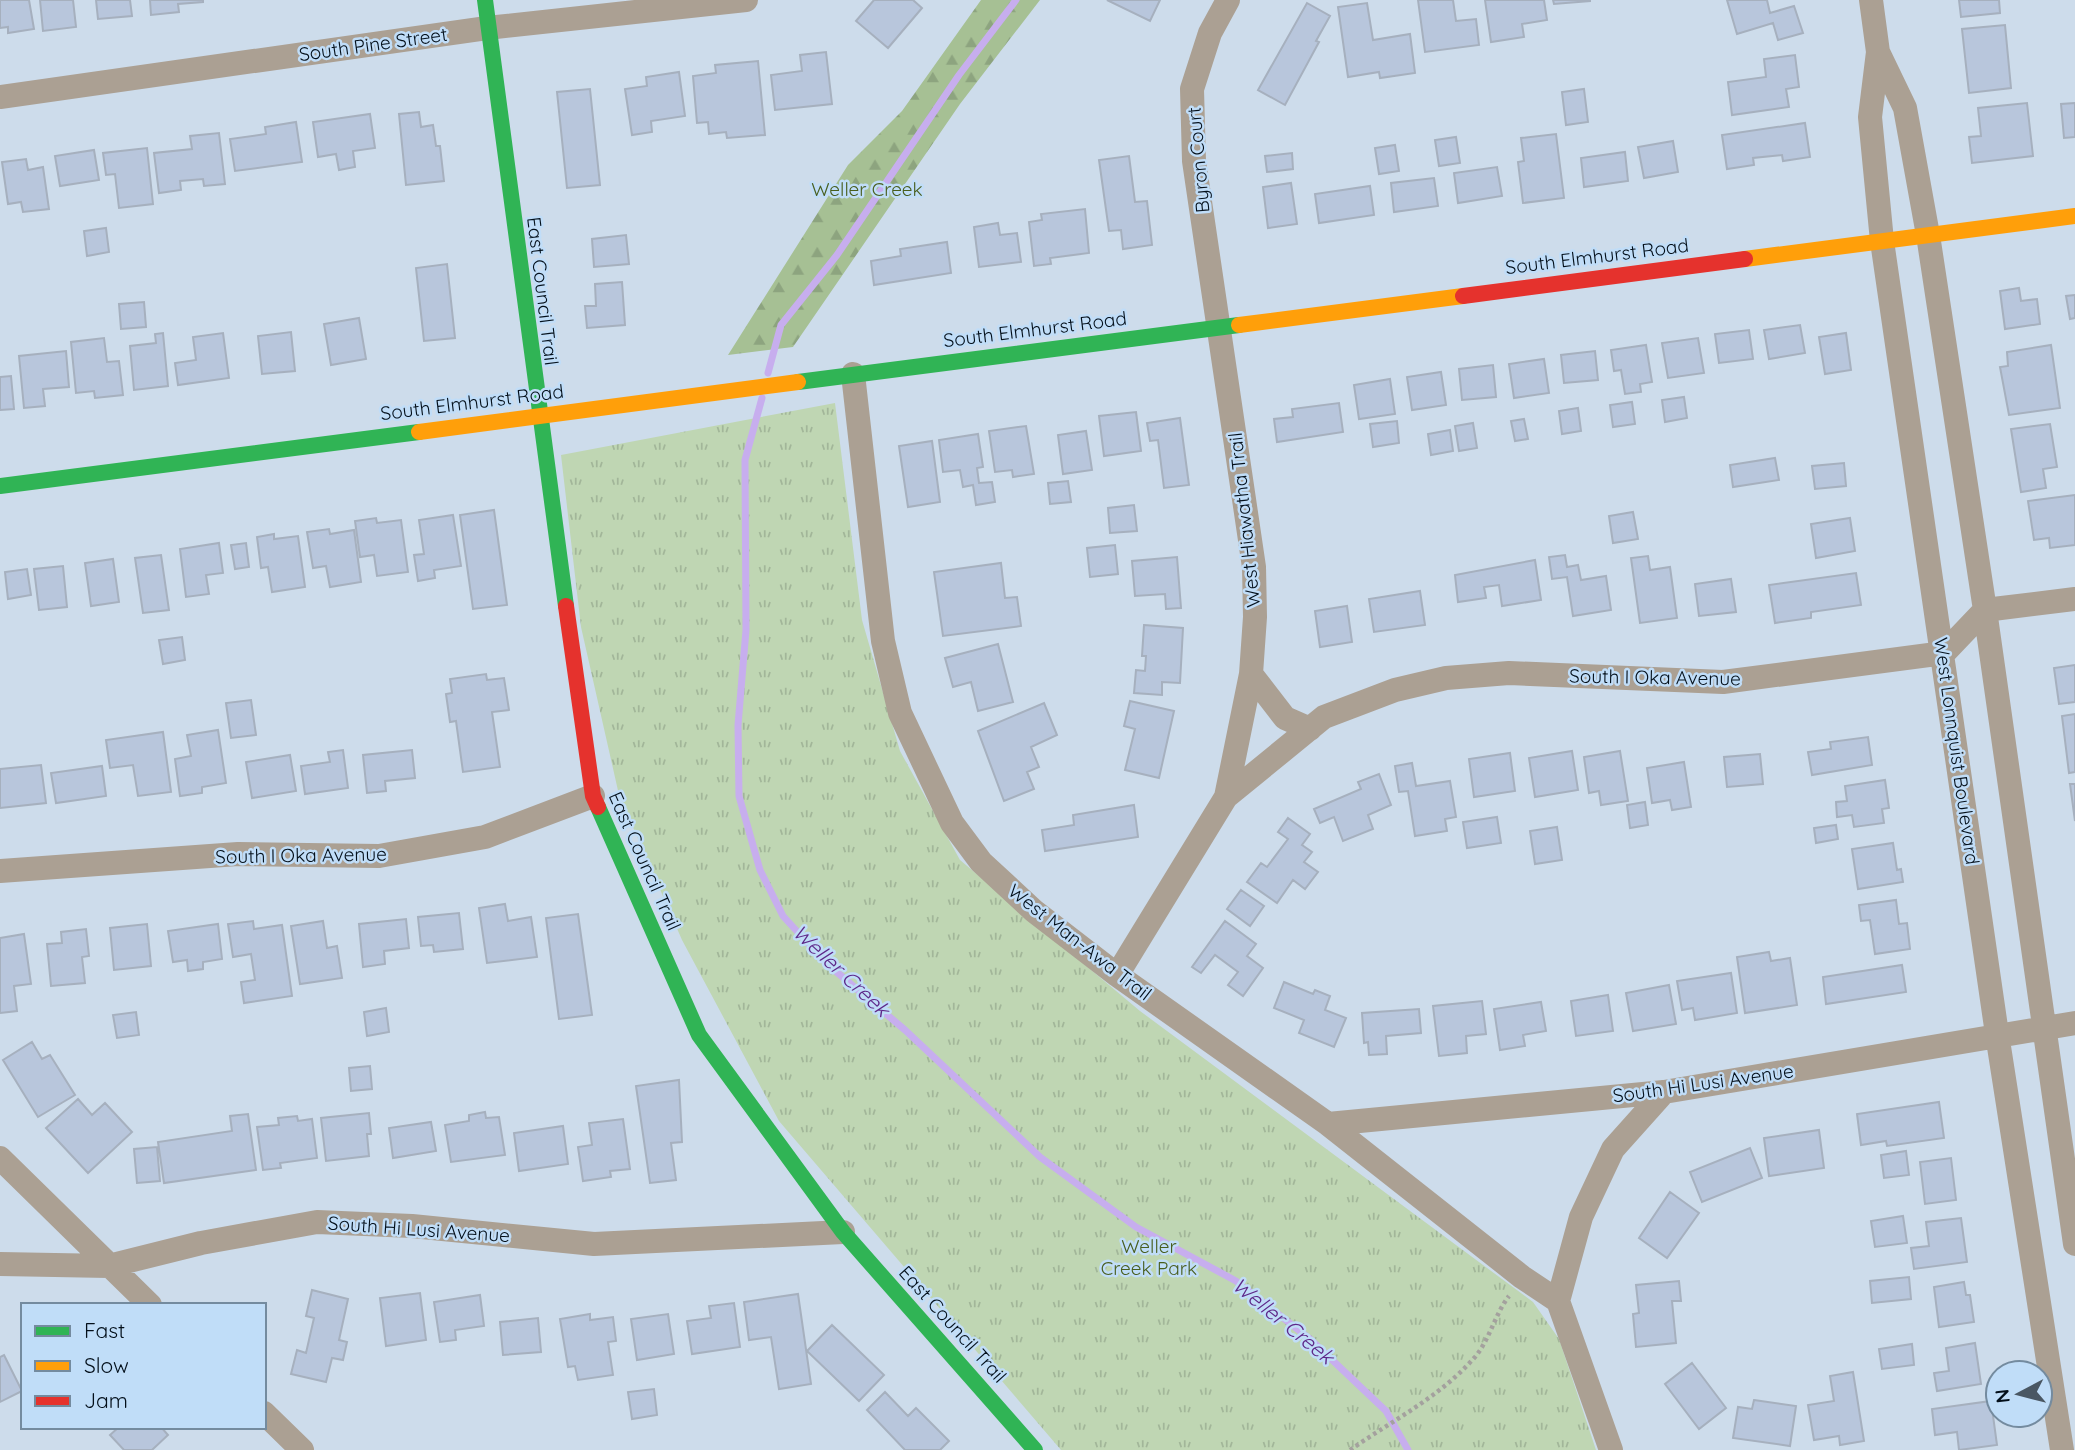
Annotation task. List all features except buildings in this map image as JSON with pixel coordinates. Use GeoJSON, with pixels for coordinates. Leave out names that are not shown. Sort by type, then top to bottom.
{"type":"FeatureCollection","features":[{"type":"Feature","properties":{"kind":"main road","name":"East Council Trail"},"geometry":{"type":"LineString","coordinates":[[485,0],[538,414],[593,796],[699,1035],[843,1232],[1031,1448]]}},
{"type":"Feature","properties":{"kind":"main road","name":"South Elmhurst Road"},"geometry":{"type":"LineString","coordinates":[[0,486],[2075,216]]}},
{"type":"Feature","properties":{"kind":"street","name":"South Pine Street"},"geometry":{"type":"LineString","coordinates":[[0,97],[487,28],[746,0]]}},
{"type":"Feature","properties":{"kind":"street","name":"Byron Court"},"geometry":{"type":"LineString","coordinates":[[1220,326],[1194,161],[1192,89],[1210,33],[1228,0]]}},
{"type":"Feature","properties":{"kind":"street","name":"West Lonnquist Boulevard"},"geometry":{"type":"LineString","coordinates":[[1871,0],[1878,52],[1870,117],[1882,241],[1944,653],[1997,1034],[2062,1450]]}},
{"type":"Feature","properties":{"kind":"street","name":"West Lonnquist Boulevard"},"geometry":{"type":"LineString","coordinates":[[1878,52],[1905,108],[1928,235],[1985,610],[2075,1244]]}},
{"type":"Feature","properties":{"kind":"street","name":"West Hiawatha Trail"},"geometry":{"type":"LineString","coordinates":[[1117,975],[1226,797],[1251,674],[1255,617],[1254,567],[1220,326]]}},
{"type":"Feature","properties":{"kind":"street","name":"West Man-Awa Trail"},"geometry":{"type":"LineString","coordinates":[[853,374],[883,641],[900,713],[952,823],[981,862],[1034,911],[1117,975],[1328,1124],[1522,1277],[1558,1301]]}},
{"type":"Feature","properties":{"kind":"street"},"geometry":{"type":"LineString","coordinates":[[1944,653],[1985,610],[2075,599]]}},
{"type":"Feature","properties":{"kind":"street","name":"South I Oka Avenue"},"geometry":{"type":"LineString","coordinates":[[1226,797],[1324,717],[1395,690],[1446,678],[1509,673],[1723,682],[1944,653]]}},
{"type":"Feature","properties":{"kind":"street"},"geometry":{"type":"LineString","coordinates":[[1251,674],[1284,718],[1310,729]]}},
{"type":"Feature","properties":{"kind":"street","name":"South I Oka Avenue"},"geometry":{"type":"LineString","coordinates":[[0,871],[238,854],[380,856],[485,837],[593,796]]}},
{"type":"Feature","properties":{"kind":"street","name":"South Hi Lusi Avenue"},"geometry":{"type":"LineString","coordinates":[[1328,1124],[1664,1092],[2075,1023]]}},
{"type":"Feature","properties":{"kind":"street"},"geometry":{"type":"LineString","coordinates":[[1611,1450],[1558,1301],[1581,1217],[1613,1149],[1664,1092]]}},
{"type":"Feature","properties":{"kind":"street"},"geometry":{"type":"LineString","coordinates":[[0,1158],[148,1303]]}},
{"type":"Feature","properties":{"kind":"street","name":"South Hi Lusi Avenue"},"geometry":{"type":"LineString","coordinates":[[0,1264],[109,1266],[201,1243],[317,1222],[412,1226],[594,1244],[843,1232]]}},
{"type":"Feature","properties":{"kind":"street"},"geometry":{"type":"LineString","coordinates":[[266,1415],[302,1450]]}},
{"type":"Feature","properties":{"kind":"path"},"geometry":{"type":"LineString","coordinates":[[1353,1448],[1445,1387],[1476,1355],[1497,1311],[1522,1277]]}},
{"type":"Feature","properties":{"kind":"green space","name":"Weller Creek"},"geometry":{"type":"Polygon","coordinates":[[[981,0],[1040,0],[960,104],[793,347],[728,355],[848,165],[902,111],[981,0]]]}},
{"type":"Feature","properties":{"kind":"green space","name":"Weller Creek Park"},"geometry":{"type":"Polygon","coordinates":[[[835,403],[862,620],[900,751],[960,860],[1140,1011],[1533,1302],[1559,1339],[1596,1450],[1061,1450],[779,1121],[682,940],[619,795],[581,627],[561,455],[835,403]]]}},
{"type":"Feature","properties":{"kind":"waterway","name":"Weller Creek"},"geometry":{"type":"LineString","coordinates":[[768,373],[781,325],[837,255],[959,75],[1016,0]]}},
{"type":"Feature","properties":{"kind":"waterway","name":"Weller Creek"},"geometry":{"type":"LineString","coordinates":[[762,398],[745,460],[746,630],[738,725],[739,796],[760,870],[783,916],[826,963],[905,1030],[1040,1157],[1136,1227],[1236,1281],[1310,1339],[1386,1411],[1408,1450]]}},
{"type":"Feature","properties":{"kind":"traffic: fast"},"geometry":{"type":"LineString","coordinates":[[485,0],[566,606]]}},
{"type":"Feature","properties":{"kind":"traffic: fast"},"geometry":{"type":"LineString","coordinates":[[798,382],[1239,325]]}},
{"type":"Feature","properties":{"kind":"traffic: fast"},"geometry":{"type":"LineString","coordinates":[[0,486],[419,432]]}},
{"type":"Feature","properties":{"kind":"traffic: fast"},"geometry":{"type":"LineString","coordinates":[[598,807],[699,1035],[843,1232],[1035,1450]]}},
{"type":"Feature","properties":{"kind":"traffic: slow"},"geometry":{"type":"LineString","coordinates":[[1745,259],[2075,216]]}},
{"type":"Feature","properties":{"kind":"traffic: slow"},"geometry":{"type":"LineString","coordinates":[[1239,325],[1463,296]]}},
{"type":"Feature","properties":{"kind":"traffic: slow"},"geometry":{"type":"LineString","coordinates":[[419,432],[798,382]]}},
{"type":"Feature","properties":{"kind":"traffic: jam"},"geometry":{"type":"LineString","coordinates":[[1463,296],[1745,259]]}},
{"type":"Feature","properties":{"kind":"traffic: jam"},"geometry":{"type":"LineString","coordinates":[[566,606],[593,796],[598,807]]}}]}
